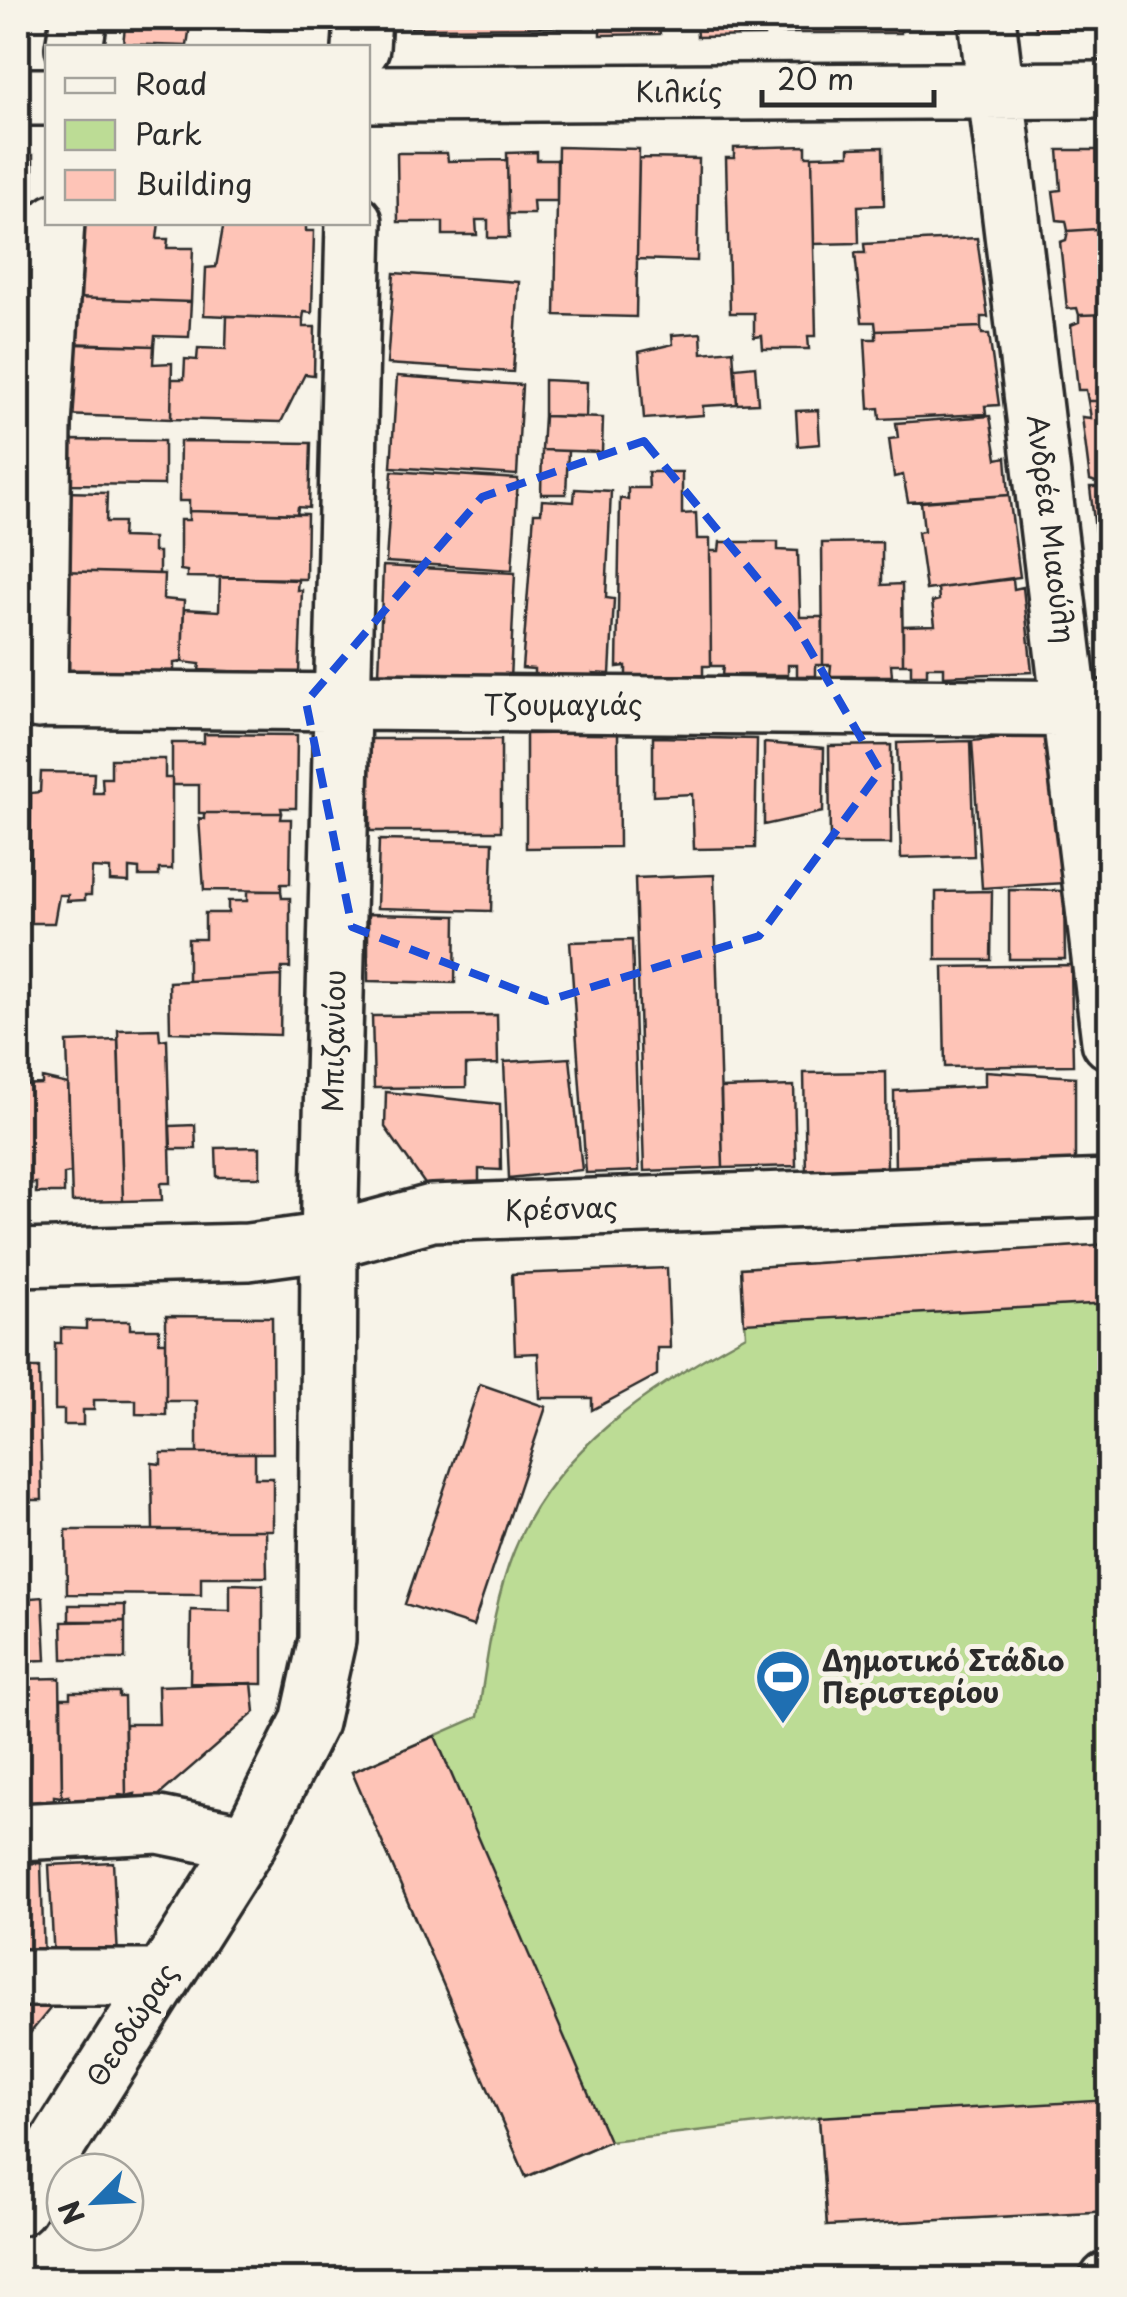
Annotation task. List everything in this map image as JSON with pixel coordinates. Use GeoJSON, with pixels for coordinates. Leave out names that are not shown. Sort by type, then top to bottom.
{"type":"FeatureCollection","features":[{"type":"Feature","properties":{"kind":"street"},"geometry":{"type":"LineString","coordinates":[[74,45],[79,18]]}},
{"type":"Feature","properties":{"kind":"street"},"geometry":{"type":"LineString","coordinates":[[361,45],[363,18]]}},
{"type":"Feature","properties":{"kind":"street","name":"Ανδρέα Μιαούλη"},"geometry":{"type":"LineString","coordinates":[[987,18],[1091,709],[1110,1040]]}},
{"type":"Feature","properties":{"kind":"street","name":"Κιλκίς"},"geometry":{"type":"LineString","coordinates":[[370,94],[1110,90]]}},
{"type":"Feature","properties":{"kind":"street"},"geometry":{"type":"LineString","coordinates":[[18,97],[45,97]]}},
{"type":"Feature","properties":{"kind":"street"},"geometry":{"type":"LineString","coordinates":[[28,699],[56,225]]}},
{"type":"Feature","properties":{"kind":"street","name":"Μπιζανίου"},"geometry":{"type":"LineString","coordinates":[[248,1842],[309,1722],[327,1640],[330,1241],[354,225]]}},
{"type":"Feature","properties":{"kind":"street","name":"Τζουμαγιάς"},"geometry":{"type":"LineString","coordinates":[[28,699],[1091,709]]}},
{"type":"Feature","properties":{"kind":"street","name":"Κρέσνας"},"geometry":{"type":"LineString","coordinates":[[18,1258],[248,1252],[330,1241],[432,1214],[1110,1188]]}},
{"type":"Feature","properties":{"kind":"street"},"geometry":{"type":"LineString","coordinates":[[18,1832],[159,1825],[248,1842]]}},
{"type":"Feature","properties":{"kind":"street","name":"Θεοδώρας"},"geometry":{"type":"LineString","coordinates":[[18,2207],[248,1842]]}},
{"type":"Feature","properties":{"kind":"street"},"geometry":{"type":"LineString","coordinates":[[18,1978],[162,1978]]}},
{"type":"Feature","properties":{"kind":"highlighted area"},"geometry":{"type":"Polygon","coordinates":[[[644,441],[795,624],[880,771],[759,936],[546,1001],[352,927],[306,702],[482,497],[644,441]]]}},
{"type":"Feature","properties":{"kind":"green space","name":"Δημοτικό Στάδιο Περιστερίου"},"geometry":{"type":"Polygon","coordinates":[[[1109,1244],[1109,2211],[827,2226],[819,2117],[609,2141],[526,2177],[352,1772],[478,1717],[501,1591],[532,1514],[554,1481],[610,1424],[676,1376],[746,1335],[741,1268],[1109,1244]]]}},
{"type":"Feature","properties":{"kind":"building"},"geometry":{"type":"Polygon","coordinates":[[[126,18],[191,18],[187,45],[123,44],[126,18]]]}},
{"type":"Feature","properties":{"kind":"building"},"geometry":{"type":"Polygon","coordinates":[[[214,18],[288,18],[287,25],[271,23],[270,31],[214,26],[214,18]]]}},
{"type":"Feature","properties":{"kind":"building"},"geometry":{"type":"Polygon","coordinates":[[[412,18],[584,18],[584,27],[411,28],[412,18]]]}},
{"type":"Feature","properties":{"kind":"building"},"geometry":{"type":"Polygon","coordinates":[[[600,18],[686,18],[686,22],[659,23],[660,34],[600,35],[600,18]]]}},
{"type":"Feature","properties":{"kind":"building"},"geometry":{"type":"Polygon","coordinates":[[[686,18],[774,18],[775,22],[764,22],[764,36],[697,37],[696,22],[686,22],[686,18]]]}},
{"type":"Feature","properties":{"kind":"building"},"geometry":{"type":"Polygon","coordinates":[[[774,18],[936,18],[936,22],[901,23],[901,33],[782,33],[782,21],[775,22],[774,18]]]}},
{"type":"Feature","properties":{"kind":"building"},"geometry":{"type":"Polygon","coordinates":[[[1035,18],[1110,18],[1110,26],[1036,30],[1035,18]]]}},
{"type":"Feature","properties":{"kind":"building"},"geometry":{"type":"Polygon","coordinates":[[[806,146],[806,156],[812,156],[816,336],[808,336],[809,349],[763,349],[762,336],[754,337],[754,313],[730,313],[726,158],[734,158],[734,148],[806,146]]]}},
{"type":"Feature","properties":{"kind":"building"},"geometry":{"type":"Polygon","coordinates":[[[558,147],[639,149],[636,317],[555,315],[558,147]]]}},
{"type":"Feature","properties":{"kind":"building"},"geometry":{"type":"Polygon","coordinates":[[[883,147],[884,205],[858,206],[859,243],[814,244],[812,156],[849,155],[849,148],[883,147]]]}},
{"type":"Feature","properties":{"kind":"building"},"geometry":{"type":"Polygon","coordinates":[[[1058,150],[1110,150],[1110,228],[1068,231],[1066,221],[1057,220],[1053,191],[1061,190],[1058,150]]]}},
{"type":"Feature","properties":{"kind":"building"},"geometry":{"type":"Polygon","coordinates":[[[537,152],[537,160],[557,160],[557,201],[533,201],[534,214],[508,214],[507,153],[537,152]]]}},
{"type":"Feature","properties":{"kind":"building"},"geometry":{"type":"Polygon","coordinates":[[[397,153],[447,153],[448,161],[507,160],[509,238],[488,238],[488,220],[476,220],[477,235],[443,235],[443,222],[398,222],[397,153]]]}},
{"type":"Feature","properties":{"kind":"building"},"geometry":{"type":"Polygon","coordinates":[[[18,155],[33,155],[33,222],[18,222],[18,155]]]}},
{"type":"Feature","properties":{"kind":"building"},"geometry":{"type":"Polygon","coordinates":[[[639,158],[699,159],[697,261],[637,259],[639,158]]]}},
{"type":"Feature","properties":{"kind":"building"},"geometry":{"type":"Polygon","coordinates":[[[18,222],[33,222],[24,350],[18,350],[18,222]]]}},
{"type":"Feature","properties":{"kind":"building"},"geometry":{"type":"Polygon","coordinates":[[[78,225],[159,225],[157,239],[168,239],[167,248],[193,248],[191,302],[75,298],[78,225]]]}},
{"type":"Feature","properties":{"kind":"building"},"geometry":{"type":"Polygon","coordinates":[[[223,225],[306,225],[306,231],[314,231],[312,313],[304,312],[303,319],[204,315],[206,268],[216,267],[223,225]]]}},
{"type":"Feature","properties":{"kind":"building"},"geometry":{"type":"Polygon","coordinates":[[[1110,228],[1110,314],[1079,315],[1077,308],[1067,309],[1060,242],[1066,240],[1068,231],[1110,228]]]}},
{"type":"Feature","properties":{"kind":"building"},"geometry":{"type":"Polygon","coordinates":[[[977,238],[988,317],[981,317],[981,327],[876,331],[875,322],[862,322],[855,253],[865,253],[864,244],[977,238]]]}},
{"type":"Feature","properties":{"kind":"building"},"geometry":{"type":"Polygon","coordinates":[[[394,273],[519,282],[513,372],[387,364],[394,273]]]}},
{"type":"Feature","properties":{"kind":"building"},"geometry":{"type":"Polygon","coordinates":[[[75,298],[191,302],[189,337],[155,336],[154,346],[74,344],[75,298]]]}},
{"type":"Feature","properties":{"kind":"building"},"geometry":{"type":"Polygon","coordinates":[[[1110,314],[1110,401],[1088,401],[1086,390],[1078,390],[1071,325],[1079,322],[1079,315],[1110,314]]]}},
{"type":"Feature","properties":{"kind":"building"},"geometry":{"type":"Polygon","coordinates":[[[227,316],[303,319],[303,327],[315,327],[314,375],[305,374],[281,422],[171,419],[172,379],[184,379],[185,359],[197,360],[198,348],[226,349],[227,316]]]}},
{"type":"Feature","properties":{"kind":"building"},"geometry":{"type":"Polygon","coordinates":[[[981,327],[982,334],[989,334],[999,405],[985,406],[986,414],[880,419],[879,408],[869,409],[865,339],[876,339],[876,331],[981,327]]]}},
{"type":"Feature","properties":{"kind":"building"},"geometry":{"type":"Polygon","coordinates":[[[701,333],[702,353],[733,350],[737,404],[703,406],[703,415],[644,419],[639,352],[673,344],[672,335],[701,333]]]}},
{"type":"Feature","properties":{"kind":"building"},"geometry":{"type":"Polygon","coordinates":[[[66,343],[154,346],[153,364],[172,363],[171,419],[64,415],[66,343]]]}},
{"type":"Feature","properties":{"kind":"building"},"geometry":{"type":"Polygon","coordinates":[[[755,366],[758,403],[737,404],[735,368],[755,366]]]}},
{"type":"Feature","properties":{"kind":"building"},"geometry":{"type":"Polygon","coordinates":[[[397,376],[522,385],[517,475],[391,467],[397,376]]]}},
{"type":"Feature","properties":{"kind":"building"},"geometry":{"type":"Polygon","coordinates":[[[544,380],[587,382],[586,417],[544,416],[544,380]]]}},
{"type":"Feature","properties":{"kind":"building"},"geometry":{"type":"Polygon","coordinates":[[[1088,401],[1110,401],[1110,487],[1090,480],[1082,417],[1091,418],[1088,401]]]}},
{"type":"Feature","properties":{"kind":"building"},"geometry":{"type":"Polygon","coordinates":[[[818,410],[820,444],[798,446],[796,411],[818,410]]]}},
{"type":"Feature","properties":{"kind":"building"},"geometry":{"type":"Polygon","coordinates":[[[544,416],[603,418],[602,452],[542,450],[544,416]]]}},
{"type":"Feature","properties":{"kind":"building"},"geometry":{"type":"Polygon","coordinates":[[[990,416],[997,459],[1006,457],[1009,495],[908,502],[903,475],[894,477],[889,439],[898,438],[896,423],[990,416]]]}},
{"type":"Feature","properties":{"kind":"building"},"geometry":{"type":"Polygon","coordinates":[[[68,440],[164,441],[164,485],[68,484],[68,440]]]}},
{"type":"Feature","properties":{"kind":"building"},"geometry":{"type":"Polygon","coordinates":[[[180,441],[311,443],[309,508],[298,507],[297,514],[189,511],[189,501],[179,501],[180,441]]]}},
{"type":"Feature","properties":{"kind":"building"},"geometry":{"type":"Polygon","coordinates":[[[542,450],[568,451],[566,494],[541,494],[542,450]]]}},
{"type":"Feature","properties":{"kind":"building"},"geometry":{"type":"Polygon","coordinates":[[[392,471],[518,479],[512,570],[386,562],[392,471]]]}},
{"type":"Feature","properties":{"kind":"building"},"geometry":{"type":"Polygon","coordinates":[[[648,472],[682,472],[682,514],[696,513],[697,539],[710,539],[711,666],[703,666],[703,675],[626,676],[626,666],[617,667],[620,498],[628,500],[628,488],[649,488],[648,472]]]}},
{"type":"Feature","properties":{"kind":"building"},"geometry":{"type":"Polygon","coordinates":[[[1090,487],[1110,487],[1110,574],[1100,574],[1090,487]]]}},
{"type":"Feature","properties":{"kind":"building"},"geometry":{"type":"Polygon","coordinates":[[[575,489],[611,491],[606,598],[614,599],[610,674],[593,673],[595,678],[534,677],[534,669],[522,668],[534,513],[541,513],[542,500],[574,502],[575,489]]]}},
{"type":"Feature","properties":{"kind":"building"},"geometry":{"type":"Polygon","coordinates":[[[62,492],[107,493],[106,522],[123,522],[122,537],[153,538],[153,552],[159,552],[159,574],[60,571],[62,492]]]}},
{"type":"Feature","properties":{"kind":"building"},"geometry":{"type":"Polygon","coordinates":[[[1009,495],[1020,577],[926,590],[918,532],[924,531],[921,502],[1009,495]]]}},
{"type":"Feature","properties":{"kind":"building"},"geometry":{"type":"Polygon","coordinates":[[[189,511],[307,514],[306,579],[187,577],[187,571],[180,570],[180,520],[189,520],[189,511]]]}},
{"type":"Feature","properties":{"kind":"building"},"geometry":{"type":"Polygon","coordinates":[[[720,542],[778,542],[778,550],[798,551],[800,617],[823,617],[823,665],[816,665],[816,676],[797,676],[797,665],[788,665],[788,675],[722,675],[723,666],[711,666],[710,551],[719,551],[720,542]]]}},
{"type":"Feature","properties":{"kind":"building"},"geometry":{"type":"Polygon","coordinates":[[[882,542],[882,585],[902,584],[903,664],[891,664],[892,676],[830,676],[831,665],[823,665],[822,543],[882,542]]]}},
{"type":"Feature","properties":{"kind":"building"},"geometry":{"type":"Polygon","coordinates":[[[383,566],[515,573],[510,680],[379,675],[383,566]]]}},
{"type":"Feature","properties":{"kind":"building"},"geometry":{"type":"Polygon","coordinates":[[[60,571],[164,574],[163,599],[184,601],[182,662],[174,663],[174,674],[58,671],[60,571]]]}},
{"type":"Feature","properties":{"kind":"building"},"geometry":{"type":"Polygon","coordinates":[[[220,577],[298,580],[297,590],[302,590],[299,674],[199,670],[200,664],[182,662],[184,609],[219,611],[220,577]]]}},
{"type":"Feature","properties":{"kind":"building"},"geometry":{"type":"Polygon","coordinates":[[[1013,579],[1014,589],[1023,587],[1032,672],[944,676],[944,667],[927,667],[927,675],[911,675],[911,664],[903,664],[903,626],[935,625],[932,602],[939,600],[938,588],[1013,579]]]}},
{"type":"Feature","properties":{"kind":"building"},"geometry":{"type":"Polygon","coordinates":[[[18,732],[24,732],[24,742],[30,742],[30,857],[18,857],[18,732]]]}},
{"type":"Feature","properties":{"kind":"building"},"geometry":{"type":"Polygon","coordinates":[[[1051,732],[1065,883],[982,888],[972,741],[1051,732]]]}},
{"type":"Feature","properties":{"kind":"building"},"geometry":{"type":"Polygon","coordinates":[[[618,733],[619,847],[526,848],[526,734],[618,733]]]}},
{"type":"Feature","properties":{"kind":"building"},"geometry":{"type":"Polygon","coordinates":[[[204,734],[297,735],[296,808],[281,808],[282,813],[199,813],[199,785],[172,785],[172,743],[204,743],[204,734]]]}},
{"type":"Feature","properties":{"kind":"building"},"geometry":{"type":"Polygon","coordinates":[[[653,737],[757,739],[755,848],[694,849],[692,794],[653,796],[653,737]]]}},
{"type":"Feature","properties":{"kind":"building"},"geometry":{"type":"Polygon","coordinates":[[[370,739],[501,739],[501,831],[370,831],[370,739]]]}},
{"type":"Feature","properties":{"kind":"building"},"geometry":{"type":"Polygon","coordinates":[[[970,741],[974,856],[901,858],[897,743],[970,741]]]}},
{"type":"Feature","properties":{"kind":"building"},"geometry":{"type":"Polygon","coordinates":[[[764,743],[824,748],[823,812],[764,825],[764,743]]]}},
{"type":"Feature","properties":{"kind":"building"},"geometry":{"type":"Polygon","coordinates":[[[891,745],[891,844],[830,844],[829,746],[891,745]]]}},
{"type":"Feature","properties":{"kind":"building"},"geometry":{"type":"Polygon","coordinates":[[[111,759],[165,759],[165,778],[172,778],[172,869],[159,869],[159,876],[139,876],[139,869],[129,868],[129,882],[110,881],[110,869],[92,868],[91,895],[85,895],[85,900],[67,901],[68,895],[59,895],[54,923],[30,923],[31,793],[40,792],[41,772],[94,773],[93,793],[103,793],[102,778],[111,778],[111,759]]]}},
{"type":"Feature","properties":{"kind":"building"},"geometry":{"type":"Polygon","coordinates":[[[204,813],[282,813],[281,819],[291,819],[290,884],[281,884],[281,891],[204,890],[199,818],[204,819],[204,813]]]}},
{"type":"Feature","properties":{"kind":"building"},"geometry":{"type":"Polygon","coordinates":[[[379,840],[493,842],[491,911],[377,908],[379,840]]]}},
{"type":"Feature","properties":{"kind":"building"},"geometry":{"type":"Polygon","coordinates":[[[714,875],[723,1168],[644,1171],[635,878],[714,875]]]}},
{"type":"Feature","properties":{"kind":"building"},"geometry":{"type":"Polygon","coordinates":[[[1009,890],[1064,891],[1065,959],[1009,959],[1009,890]]]}},
{"type":"Feature","properties":{"kind":"building"},"geometry":{"type":"Polygon","coordinates":[[[247,891],[281,891],[282,898],[290,898],[290,968],[282,968],[281,976],[188,981],[188,939],[205,939],[205,913],[228,913],[228,901],[247,901],[247,891]]]}},
{"type":"Feature","properties":{"kind":"building"},"geometry":{"type":"Polygon","coordinates":[[[992,891],[991,960],[936,960],[936,892],[992,891]]]}},
{"type":"Feature","properties":{"kind":"building"},"geometry":{"type":"Polygon","coordinates":[[[368,914],[456,916],[455,983],[368,981],[368,914]]]}},
{"type":"Feature","properties":{"kind":"building"},"geometry":{"type":"Polygon","coordinates":[[[632,940],[639,1171],[586,1173],[570,942],[632,940]]]}},
{"type":"Feature","properties":{"kind":"building"},"geometry":{"type":"Polygon","coordinates":[[[1071,965],[1073,1065],[945,1067],[943,967],[1071,965]]]}},
{"type":"Feature","properties":{"kind":"building"},"geometry":{"type":"Polygon","coordinates":[[[281,976],[280,1035],[170,1032],[169,982],[281,976]]]}},
{"type":"Feature","properties":{"kind":"building"},"geometry":{"type":"Polygon","coordinates":[[[497,1015],[498,1064],[466,1065],[466,1087],[374,1088],[372,1016],[497,1015]]]}},
{"type":"Feature","properties":{"kind":"building"},"geometry":{"type":"Polygon","coordinates":[[[159,1029],[160,1040],[167,1039],[171,1183],[161,1183],[162,1200],[123,1201],[118,1030],[159,1029]]]}},
{"type":"Feature","properties":{"kind":"building"},"geometry":{"type":"Polygon","coordinates":[[[118,1040],[123,1201],[72,1202],[67,1042],[118,1040]]]}},
{"type":"Feature","properties":{"kind":"building"},"geometry":{"type":"Polygon","coordinates":[[[570,1058],[582,1170],[509,1178],[504,1062],[570,1058]]]}},
{"type":"Feature","properties":{"kind":"building"},"geometry":{"type":"Polygon","coordinates":[[[985,1071],[1075,1077],[1075,1169],[895,1174],[894,1091],[985,1086],[985,1071]]]}},
{"type":"Feature","properties":{"kind":"building"},"geometry":{"type":"Polygon","coordinates":[[[886,1072],[887,1173],[806,1174],[804,1073],[886,1072]]]}},
{"type":"Feature","properties":{"kind":"building"},"geometry":{"type":"Polygon","coordinates":[[[42,1078],[68,1084],[71,1173],[64,1174],[64,1193],[36,1193],[36,1183],[26,1184],[26,1191],[18,1191],[18,1085],[42,1084],[42,1078]]]}},
{"type":"Feature","properties":{"kind":"building"},"geometry":{"type":"Polygon","coordinates":[[[794,1086],[796,1166],[723,1168],[721,1088],[794,1086]]]}},
{"type":"Feature","properties":{"kind":"building"},"geometry":{"type":"Polygon","coordinates":[[[386,1092],[500,1104],[501,1170],[479,1169],[479,1185],[427,1187],[385,1127],[386,1092]]]}},
{"type":"Feature","properties":{"kind":"building"},"geometry":{"type":"Polygon","coordinates":[[[195,1125],[196,1149],[171,1149],[170,1126],[195,1125]]]}},
{"type":"Feature","properties":{"kind":"building"},"geometry":{"type":"Polygon","coordinates":[[[260,1147],[260,1177],[217,1177],[216,1148],[260,1147]]]}},
{"type":"Feature","properties":{"kind":"building"},"geometry":{"type":"Polygon","coordinates":[[[1110,1244],[1110,1303],[744,1323],[741,1268],[1110,1244]]]}},
{"type":"Feature","properties":{"kind":"building"},"geometry":{"type":"Polygon","coordinates":[[[667,1268],[670,1348],[657,1348],[657,1375],[592,1410],[592,1398],[540,1398],[538,1353],[515,1354],[512,1274],[667,1268]]]}},
{"type":"Feature","properties":{"kind":"building"},"geometry":{"type":"Polygon","coordinates":[[[166,1316],[272,1317],[273,1453],[197,1453],[197,1401],[166,1401],[166,1316]]]}},
{"type":"Feature","properties":{"kind":"building"},"geometry":{"type":"Polygon","coordinates":[[[86,1321],[130,1321],[130,1329],[159,1329],[159,1342],[166,1342],[166,1415],[136,1414],[136,1400],[94,1400],[94,1410],[83,1410],[83,1425],[64,1425],[64,1410],[55,1410],[55,1343],[61,1343],[61,1328],[86,1329],[86,1321]]]}},
{"type":"Feature","properties":{"kind":"building"},"geometry":{"type":"Polygon","coordinates":[[[18,1368],[39,1368],[42,1500],[18,1500],[18,1368]]]}},
{"type":"Feature","properties":{"kind":"building"},"geometry":{"type":"Polygon","coordinates":[[[480,1384],[546,1407],[473,1626],[405,1604],[480,1384]]]}},
{"type":"Feature","properties":{"kind":"building"},"geometry":{"type":"Polygon","coordinates":[[[161,1453],[255,1453],[255,1478],[273,1478],[273,1530],[153,1530],[152,1463],[161,1464],[161,1453]]]}},
{"type":"Feature","properties":{"kind":"building"},"geometry":{"type":"Polygon","coordinates":[[[66,1530],[266,1530],[267,1577],[201,1577],[201,1595],[67,1594],[66,1530]]]}},
{"type":"Feature","properties":{"kind":"building"},"geometry":{"type":"Polygon","coordinates":[[[230,1584],[263,1585],[263,1684],[190,1683],[191,1610],[230,1611],[230,1584]]]}},
{"type":"Feature","properties":{"kind":"building"},"geometry":{"type":"Polygon","coordinates":[[[43,1597],[46,1660],[18,1661],[18,1599],[43,1597]]]}},
{"type":"Feature","properties":{"kind":"building"},"geometry":{"type":"Polygon","coordinates":[[[69,1605],[125,1605],[125,1621],[69,1621],[69,1605]]]}},
{"type":"Feature","properties":{"kind":"building"},"geometry":{"type":"Polygon","coordinates":[[[125,1621],[125,1659],[63,1659],[62,1622],[125,1621]]]}},
{"type":"Feature","properties":{"kind":"building"},"geometry":{"type":"Polygon","coordinates":[[[60,1678],[62,1797],[54,1796],[54,1808],[18,1808],[18,1679],[60,1678]]]}},
{"type":"Feature","properties":{"kind":"building"},"geometry":{"type":"Polygon","coordinates":[[[252,1683],[255,1712],[150,1803],[133,1804],[135,1794],[126,1796],[125,1724],[159,1724],[158,1686],[252,1683]]]}},
{"type":"Feature","properties":{"kind":"building"},"geometry":{"type":"Polygon","coordinates":[[[70,1692],[119,1692],[119,1697],[124,1697],[126,1796],[119,1795],[119,1806],[70,1807],[69,1796],[62,1797],[61,1698],[70,1698],[70,1692]]]}},
{"type":"Feature","properties":{"kind":"building"},"geometry":{"type":"Polygon","coordinates":[[[435,1736],[609,2141],[526,2177],[352,1772],[435,1736]]]}},
{"type":"Feature","properties":{"kind":"building"},"geometry":{"type":"Polygon","coordinates":[[[113,1862],[118,1957],[54,1961],[49,1865],[113,1862]]]}},
{"type":"Feature","properties":{"kind":"building"},"geometry":{"type":"Polygon","coordinates":[[[41,1863],[44,1962],[18,1962],[18,1864],[41,1863]]]}},
{"type":"Feature","properties":{"kind":"building"},"geometry":{"type":"Polygon","coordinates":[[[18,2004],[53,2005],[18,2048],[18,2004]]]}},
{"type":"Feature","properties":{"kind":"building"},"geometry":{"type":"Polygon","coordinates":[[[1110,2100],[1110,2211],[827,2226],[819,2117],[1110,2100]]]}},
{"type":"Feature","properties":{"kind":"place","name":"Δημοτικό Στάδιο Περιστερίου"},"geometry":{"type":"Point","coordinates":[783,1726]}}]}
